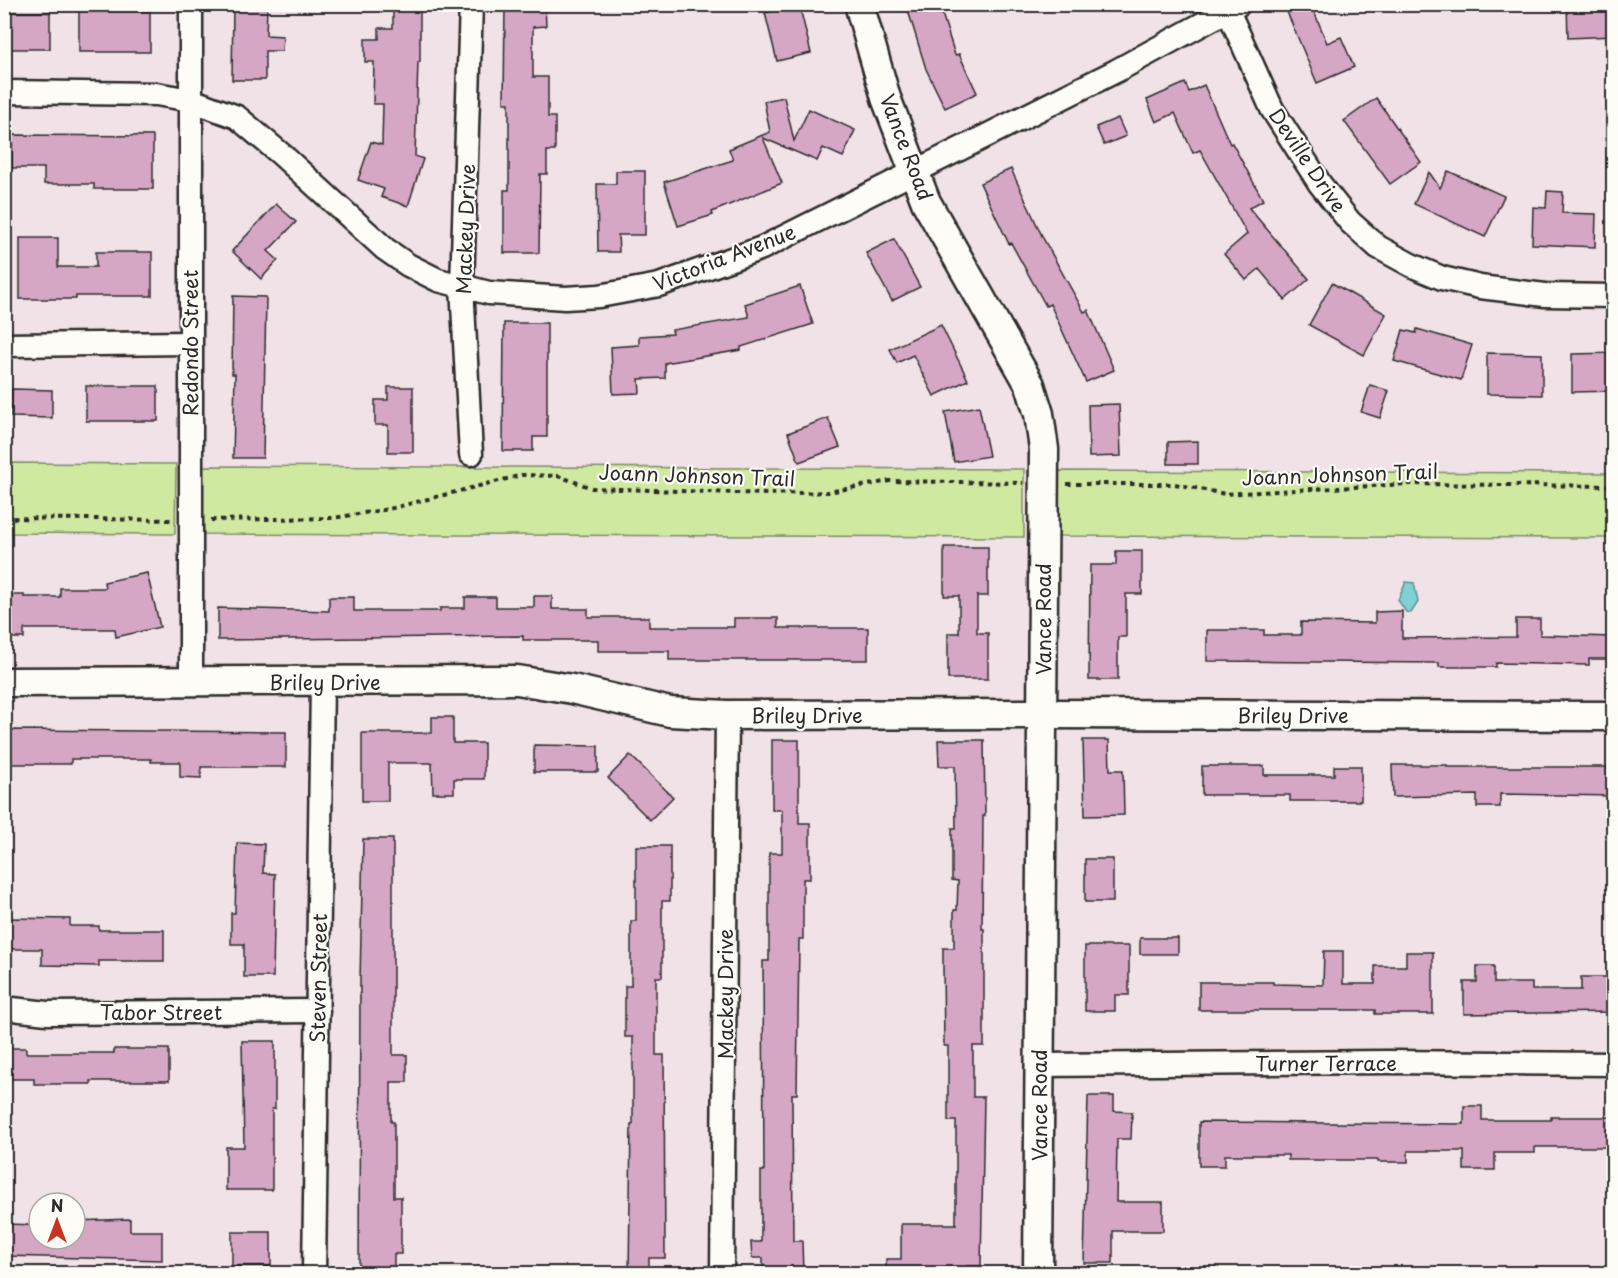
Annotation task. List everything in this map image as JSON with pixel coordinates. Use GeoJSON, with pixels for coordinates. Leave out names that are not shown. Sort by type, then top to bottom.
{"type":"FeatureCollection","features":[{"type":"Feature","properties":{"kind":"street","name":"Redondo Street"},"geometry":{"type":"LineString","coordinates":[[190,682],[191,4]]}},
{"type":"Feature","properties":{"kind":"street","name":"Mackey Drive"},"geometry":{"type":"LineString","coordinates":[[471,4],[462,286],[471,454]]}},
{"type":"Feature","properties":{"kind":"street","name":"Vance Road"},"geometry":{"type":"LineString","coordinates":[[859,4],[886,98],[926,202],[1030,385],[1039,414],[1044,449],[1038,1274]]}},
{"type":"Feature","properties":{"kind":"street","name":"Victoria Avenue"},"geometry":{"type":"LineString","coordinates":[[4,92],[156,94],[191,100],[237,117],[385,249],[400,260],[438,280],[489,293],[565,298],[599,296],[659,285],[762,248],[1116,71],[1230,7]]}},
{"type":"Feature","properties":{"kind":"street","name":"Deville Drive"},"geometry":{"type":"LineString","coordinates":[[1230,7],[1272,109],[1308,165],[1350,222],[1378,247],[1411,266],[1442,278],[1480,288],[1545,296],[1614,296]]}},
{"type":"Feature","properties":{"kind":"street"},"geometry":{"type":"LineString","coordinates":[[4,345],[190,343]]}},
{"type":"Feature","properties":{"kind":"street","name":"Briley Drive"},"geometry":{"type":"LineString","coordinates":[[4,681],[517,680],[572,689],[670,712],[727,715],[1614,716]]}},
{"type":"Feature","properties":{"kind":"street","name":"Steven Street"},"geometry":{"type":"LineString","coordinates":[[314,1274],[322,682]]}},
{"type":"Feature","properties":{"kind":"street","name":"Mackey Drive"},"geometry":{"type":"LineString","coordinates":[[722,1274],[727,715]]}},
{"type":"Feature","properties":{"kind":"street","name":"Tabor Street"},"geometry":{"type":"LineString","coordinates":[[4,1008],[47,1013],[318,1011]]}},
{"type":"Feature","properties":{"kind":"street","name":"Turner Terrace"},"geometry":{"type":"LineString","coordinates":[[1039,1065],[1376,1062],[1614,1064]]}},
{"type":"Feature","properties":{"kind":"path","name":"Joann Johnson Trail"},"geometry":{"type":"LineString","coordinates":[[205,520],[333,518],[389,509],[522,475],[558,476],[592,488],[767,494],[828,492],[890,481],[1014,483]]}},
{"type":"Feature","properties":{"kind":"path","name":"Joann Johnson Trail"},"geometry":{"type":"LineString","coordinates":[[1069,483],[1175,484],[1225,494],[1406,484],[1614,486]]}},
{"type":"Feature","properties":{"kind":"path"},"geometry":{"type":"LineString","coordinates":[[4,518],[171,520]]}},
{"type":"Feature","properties":{"kind":"green space"},"geometry":{"type":"Polygon","coordinates":[[[5,463],[176,464],[175,534],[5,533],[5,463]]]}},
{"type":"Feature","properties":{"kind":"green space"},"geometry":{"type":"Polygon","coordinates":[[[203,466],[1024,469],[1024,537],[202,534],[203,466]]]}},
{"type":"Feature","properties":{"kind":"green space"},"geometry":{"type":"Polygon","coordinates":[[[1057,471],[1613,473],[1613,538],[1056,536],[1057,471]]]}},
{"type":"Feature","properties":{"kind":"water"},"geometry":{"type":"Polygon","coordinates":[[[1406,582],[1414,583],[1418,602],[1411,613],[1406,612],[1398,600],[1406,582]]]}},
{"type":"Feature","properties":{"kind":"building"},"geometry":{"type":"Polygon","coordinates":[[[393,4],[420,4],[420,62],[418,62],[415,156],[423,159],[408,206],[381,197],[384,189],[358,180],[371,142],[382,145],[383,104],[373,104],[374,62],[365,62],[365,39],[379,39],[379,28],[393,28],[393,4]]]}},
{"type":"Feature","properties":{"kind":"building"},"geometry":{"type":"Polygon","coordinates":[[[505,4],[545,4],[546,26],[533,27],[533,77],[548,77],[548,117],[555,117],[555,151],[547,151],[547,174],[540,174],[539,253],[504,253],[504,190],[509,190],[509,103],[504,103],[505,4]]]}},
{"type":"Feature","properties":{"kind":"building"},"geometry":{"type":"Polygon","coordinates":[[[799,4],[811,53],[777,61],[765,13],[799,4]]]}},
{"type":"Feature","properties":{"kind":"building"},"geometry":{"type":"Polygon","coordinates":[[[906,4],[939,4],[955,55],[959,54],[977,93],[945,108],[926,69],[906,4]]]}},
{"type":"Feature","properties":{"kind":"building"},"geometry":{"type":"Polygon","coordinates":[[[1305,4],[1311,4],[1327,43],[1341,37],[1354,67],[1317,83],[1287,12],[1305,4]]]}},
{"type":"Feature","properties":{"kind":"building"},"geometry":{"type":"Polygon","coordinates":[[[1567,4],[1614,4],[1614,36],[1568,38],[1567,4]]]}},
{"type":"Feature","properties":{"kind":"building"},"geometry":{"type":"Polygon","coordinates":[[[233,6],[267,7],[266,35],[283,36],[282,51],[265,51],[265,80],[232,80],[233,6]]]}},
{"type":"Feature","properties":{"kind":"building"},"geometry":{"type":"Polygon","coordinates":[[[79,11],[150,11],[150,52],[79,52],[79,11]]]}},
{"type":"Feature","properties":{"kind":"building"},"geometry":{"type":"Polygon","coordinates":[[[4,12],[50,12],[50,49],[4,49],[4,12]]]}},
{"type":"Feature","properties":{"kind":"building"},"geometry":{"type":"Polygon","coordinates":[[[1185,83],[1189,92],[1204,85],[1230,144],[1232,143],[1263,200],[1249,208],[1309,279],[1285,300],[1259,269],[1246,280],[1224,254],[1247,234],[1200,150],[1193,153],[1175,113],[1156,122],[1147,100],[1185,83]]]}},
{"type":"Feature","properties":{"kind":"building"},"geometry":{"type":"Polygon","coordinates":[[[784,97],[794,141],[809,109],[855,130],[843,157],[823,148],[817,161],[763,138],[782,183],[712,212],[713,215],[678,226],[664,182],[733,160],[729,149],[770,132],[764,101],[784,97]]]}},
{"type":"Feature","properties":{"kind":"building"},"geometry":{"type":"Polygon","coordinates":[[[1376,98],[1421,162],[1390,184],[1344,121],[1376,98]]]}},
{"type":"Feature","properties":{"kind":"building"},"geometry":{"type":"Polygon","coordinates":[[[1118,118],[1126,136],[1104,145],[1096,127],[1118,118]]]}},
{"type":"Feature","properties":{"kind":"building"},"geometry":{"type":"Polygon","coordinates":[[[12,135],[153,136],[153,189],[94,189],[94,184],[44,184],[44,168],[12,168],[12,135]]]}},
{"type":"Feature","properties":{"kind":"building"},"geometry":{"type":"Polygon","coordinates":[[[1011,169],[1043,238],[1084,312],[1088,310],[1114,370],[1086,382],[1050,304],[1046,306],[1011,243],[1009,244],[980,183],[1011,169]]]}},
{"type":"Feature","properties":{"kind":"building"},"geometry":{"type":"Polygon","coordinates":[[[616,171],[645,171],[645,235],[618,235],[619,252],[598,252],[597,184],[616,184],[616,171]]]}},
{"type":"Feature","properties":{"kind":"building"},"geometry":{"type":"Polygon","coordinates":[[[1448,171],[1504,196],[1485,237],[1414,204],[1429,172],[1440,188],[1448,171]]]}},
{"type":"Feature","properties":{"kind":"building"},"geometry":{"type":"Polygon","coordinates":[[[1547,191],[1563,192],[1562,213],[1596,214],[1595,247],[1532,244],[1533,207],[1546,208],[1547,191]]]}},
{"type":"Feature","properties":{"kind":"building"},"geometry":{"type":"Polygon","coordinates":[[[276,204],[296,222],[268,251],[278,260],[261,279],[232,251],[276,204]]]}},
{"type":"Feature","properties":{"kind":"building"},"geometry":{"type":"Polygon","coordinates":[[[20,238],[58,238],[58,267],[96,267],[96,252],[152,252],[152,296],[20,299],[20,238]]]}},
{"type":"Feature","properties":{"kind":"building"},"geometry":{"type":"Polygon","coordinates":[[[894,239],[920,287],[892,301],[866,253],[894,239]]]}},
{"type":"Feature","properties":{"kind":"building"},"geometry":{"type":"Polygon","coordinates":[[[1332,283],[1386,314],[1364,355],[1309,325],[1332,283]]]}},
{"type":"Feature","properties":{"kind":"building"},"geometry":{"type":"Polygon","coordinates":[[[800,286],[813,324],[741,347],[741,350],[665,363],[665,378],[639,379],[640,393],[613,394],[611,347],[639,345],[639,336],[673,334],[672,330],[749,317],[745,304],[800,286]]]}},
{"type":"Feature","properties":{"kind":"building"},"geometry":{"type":"Polygon","coordinates":[[[233,296],[266,297],[263,458],[233,458],[235,374],[232,374],[233,296]]]}},
{"type":"Feature","properties":{"kind":"building"},"geometry":{"type":"Polygon","coordinates":[[[504,323],[547,323],[547,437],[533,437],[533,451],[503,451],[504,323]]]}},
{"type":"Feature","properties":{"kind":"building"},"geometry":{"type":"Polygon","coordinates":[[[941,325],[968,380],[934,396],[913,355],[897,363],[890,349],[941,325]]]}},
{"type":"Feature","properties":{"kind":"building"},"geometry":{"type":"Polygon","coordinates":[[[1417,329],[1472,345],[1461,380],[1394,361],[1403,330],[1416,333],[1417,329]]]}},
{"type":"Feature","properties":{"kind":"building"},"geometry":{"type":"Polygon","coordinates":[[[1487,353],[1542,354],[1542,395],[1487,394],[1487,353]]]}},
{"type":"Feature","properties":{"kind":"building"},"geometry":{"type":"Polygon","coordinates":[[[1614,353],[1614,391],[1572,392],[1572,354],[1614,353]]]}},
{"type":"Feature","properties":{"kind":"building"},"geometry":{"type":"Polygon","coordinates":[[[1370,385],[1389,391],[1380,418],[1361,412],[1370,385]]]}},
{"type":"Feature","properties":{"kind":"building"},"geometry":{"type":"Polygon","coordinates":[[[86,386],[158,386],[158,421],[86,421],[86,386]]]}},
{"type":"Feature","properties":{"kind":"building"},"geometry":{"type":"Polygon","coordinates":[[[388,387],[413,387],[413,452],[388,452],[388,425],[375,425],[375,400],[388,400],[388,387]]]}},
{"type":"Feature","properties":{"kind":"building"},"geometry":{"type":"Polygon","coordinates":[[[12,389],[52,390],[52,418],[11,417],[12,389]]]}},
{"type":"Feature","properties":{"kind":"building"},"geometry":{"type":"Polygon","coordinates":[[[1119,404],[1121,456],[1089,457],[1088,405],[1119,404]]]}},
{"type":"Feature","properties":{"kind":"building"},"geometry":{"type":"Polygon","coordinates":[[[979,406],[989,456],[954,462],[945,412],[979,406]]]}},
{"type":"Feature","properties":{"kind":"building"},"geometry":{"type":"Polygon","coordinates":[[[828,418],[840,447],[799,462],[788,433],[828,418]]]}},
{"type":"Feature","properties":{"kind":"building"},"geometry":{"type":"Polygon","coordinates":[[[1198,441],[1198,464],[1168,464],[1168,442],[1198,441]]]}},
{"type":"Feature","properties":{"kind":"building"},"geometry":{"type":"Polygon","coordinates":[[[944,547],[988,547],[988,596],[977,596],[977,633],[988,633],[988,679],[948,679],[948,633],[959,633],[959,596],[944,596],[944,547]]]}},
{"type":"Feature","properties":{"kind":"building"},"geometry":{"type":"Polygon","coordinates":[[[1116,551],[1142,551],[1142,594],[1126,594],[1126,637],[1118,637],[1118,680],[1089,680],[1090,565],[1116,565],[1116,551]]]}},
{"type":"Feature","properties":{"kind":"building"},"geometry":{"type":"Polygon","coordinates":[[[147,573],[160,627],[116,637],[115,629],[24,629],[24,638],[4,638],[4,595],[60,597],[60,588],[105,588],[104,582],[147,573]]]}},
{"type":"Feature","properties":{"kind":"building"},"geometry":{"type":"Polygon","coordinates":[[[534,596],[552,596],[552,609],[588,609],[588,617],[649,617],[649,627],[734,627],[734,618],[778,618],[778,628],[868,628],[868,660],[669,660],[669,651],[598,651],[598,640],[523,640],[523,636],[218,640],[218,608],[329,611],[329,597],[354,597],[354,611],[440,611],[440,608],[465,608],[465,597],[496,597],[496,607],[534,607],[534,596]]]}},
{"type":"Feature","properties":{"kind":"building"},"geometry":{"type":"Polygon","coordinates":[[[1402,611],[1402,638],[1516,637],[1516,619],[1540,619],[1540,635],[1614,637],[1614,659],[1589,659],[1589,665],[1496,663],[1496,667],[1439,667],[1439,663],[1207,661],[1207,630],[1264,630],[1264,635],[1301,635],[1301,622],[1375,623],[1375,612],[1402,611]]]}},
{"type":"Feature","properties":{"kind":"building"},"geometry":{"type":"Polygon","coordinates":[[[432,717],[453,717],[453,743],[484,743],[484,779],[454,779],[454,793],[433,793],[432,763],[388,763],[388,801],[362,801],[362,733],[432,733],[432,717]]]}},
{"type":"Feature","properties":{"kind":"building"},"geometry":{"type":"Polygon","coordinates":[[[4,730],[286,732],[286,767],[201,767],[201,778],[180,777],[180,762],[151,762],[151,759],[71,759],[71,764],[4,764],[4,730]]]}},
{"type":"Feature","properties":{"kind":"building"},"geometry":{"type":"Polygon","coordinates":[[[772,740],[799,740],[799,823],[810,823],[810,879],[803,879],[803,939],[799,939],[797,1094],[792,1094],[793,1241],[802,1241],[803,1274],[763,1274],[763,1258],[752,1258],[751,1242],[761,1242],[761,1171],[764,1171],[763,961],[769,961],[769,853],[782,853],[782,810],[772,810],[772,740]]]}},
{"type":"Feature","properties":{"kind":"building"},"geometry":{"type":"Polygon","coordinates":[[[938,740],[984,740],[985,816],[983,816],[982,929],[984,929],[984,1046],[973,1046],[973,1097],[984,1097],[981,1266],[967,1266],[967,1274],[886,1274],[886,1259],[901,1259],[901,1224],[956,1224],[956,1121],[948,1121],[948,1046],[944,1046],[943,968],[943,948],[954,948],[954,910],[957,910],[958,881],[952,880],[952,828],[956,828],[955,766],[939,766],[938,740]]]}},
{"type":"Feature","properties":{"kind":"building"},"geometry":{"type":"Polygon","coordinates":[[[1083,740],[1109,740],[1110,770],[1123,770],[1124,815],[1085,816],[1083,740]]]}},
{"type":"Feature","properties":{"kind":"building"},"geometry":{"type":"Polygon","coordinates":[[[534,745],[598,746],[598,772],[534,772],[534,745]]]}},
{"type":"Feature","properties":{"kind":"building"},"geometry":{"type":"Polygon","coordinates":[[[630,755],[673,797],[650,820],[608,778],[630,755]]]}},
{"type":"Feature","properties":{"kind":"building"},"geometry":{"type":"Polygon","coordinates":[[[1392,765],[1614,767],[1614,796],[1500,794],[1500,807],[1477,807],[1477,795],[1393,797],[1392,765]]]}},
{"type":"Feature","properties":{"kind":"building"},"geometry":{"type":"Polygon","coordinates":[[[1202,766],[1264,766],[1264,775],[1334,775],[1334,766],[1361,766],[1361,801],[1290,801],[1290,795],[1202,795],[1202,766]]]}},
{"type":"Feature","properties":{"kind":"building"},"geometry":{"type":"Polygon","coordinates":[[[363,839],[393,839],[393,1055],[407,1055],[407,1082],[391,1082],[391,1122],[394,1122],[394,1197],[401,1197],[401,1254],[394,1254],[394,1274],[359,1274],[363,839]]]}},
{"type":"Feature","properties":{"kind":"building"},"geometry":{"type":"Polygon","coordinates":[[[237,843],[264,844],[263,873],[275,874],[273,977],[244,977],[244,944],[231,944],[231,913],[235,913],[237,843]]]}},
{"type":"Feature","properties":{"kind":"building"},"geometry":{"type":"Polygon","coordinates":[[[636,846],[670,846],[670,901],[662,901],[662,977],[656,977],[656,1055],[664,1055],[665,1258],[649,1258],[649,1274],[629,1274],[633,1037],[625,1037],[625,986],[631,986],[631,921],[636,921],[636,846]]]}},
{"type":"Feature","properties":{"kind":"building"},"geometry":{"type":"Polygon","coordinates":[[[1085,859],[1113,859],[1113,902],[1085,902],[1085,859]]]}},
{"type":"Feature","properties":{"kind":"building"},"geometry":{"type":"Polygon","coordinates":[[[4,918],[70,919],[70,926],[99,926],[99,930],[164,930],[164,961],[99,961],[99,966],[42,965],[42,949],[4,949],[4,918]]]}},
{"type":"Feature","properties":{"kind":"building"},"geometry":{"type":"Polygon","coordinates":[[[1140,938],[1178,938],[1178,954],[1140,954],[1140,938]]]}},
{"type":"Feature","properties":{"kind":"building"},"geometry":{"type":"Polygon","coordinates":[[[1085,946],[1129,946],[1129,995],[1115,995],[1115,1011],[1085,1011],[1085,946]]]}},
{"type":"Feature","properties":{"kind":"building"},"geometry":{"type":"Polygon","coordinates":[[[1324,951],[1343,951],[1343,984],[1375,984],[1375,966],[1406,966],[1406,952],[1433,952],[1433,1014],[1375,1014],[1375,1010],[1199,1010],[1199,982],[1323,985],[1324,951]]]}},
{"type":"Feature","properties":{"kind":"building"},"geometry":{"type":"Polygon","coordinates":[[[1477,966],[1494,966],[1494,983],[1532,983],[1532,990],[1581,990],[1581,977],[1614,977],[1614,1012],[1464,1014],[1464,982],[1477,982],[1477,966]]]}},
{"type":"Feature","properties":{"kind":"building"},"geometry":{"type":"Polygon","coordinates":[[[242,1041],[275,1041],[272,1190],[226,1190],[226,1147],[244,1147],[242,1041]]]}},
{"type":"Feature","properties":{"kind":"building"},"geometry":{"type":"Polygon","coordinates":[[[4,1048],[26,1048],[26,1053],[114,1053],[114,1049],[169,1049],[169,1081],[34,1084],[34,1079],[4,1079],[4,1048]]]}},
{"type":"Feature","properties":{"kind":"building"},"geometry":{"type":"Polygon","coordinates":[[[1088,1096],[1114,1096],[1114,1111],[1132,1112],[1131,1139],[1117,1139],[1116,1202],[1163,1202],[1163,1231],[1113,1231],[1113,1263],[1084,1263],[1088,1096]]]}},
{"type":"Feature","properties":{"kind":"building"},"geometry":{"type":"Polygon","coordinates":[[[1464,1106],[1482,1106],[1482,1120],[1614,1117],[1614,1147],[1535,1147],[1535,1153],[1495,1153],[1495,1170],[1464,1170],[1464,1151],[1408,1151],[1408,1162],[1288,1160],[1288,1155],[1225,1155],[1225,1166],[1199,1166],[1199,1122],[1464,1124],[1464,1106]]]}},
{"type":"Feature","properties":{"kind":"building"},"geometry":{"type":"Polygon","coordinates":[[[130,1219],[130,1231],[162,1231],[162,1260],[4,1256],[4,1224],[27,1225],[27,1251],[87,1251],[87,1221],[130,1219]]]}},
{"type":"Feature","properties":{"kind":"building"},"geometry":{"type":"Polygon","coordinates":[[[232,1232],[271,1232],[271,1266],[232,1266],[232,1232]]]}}]}
